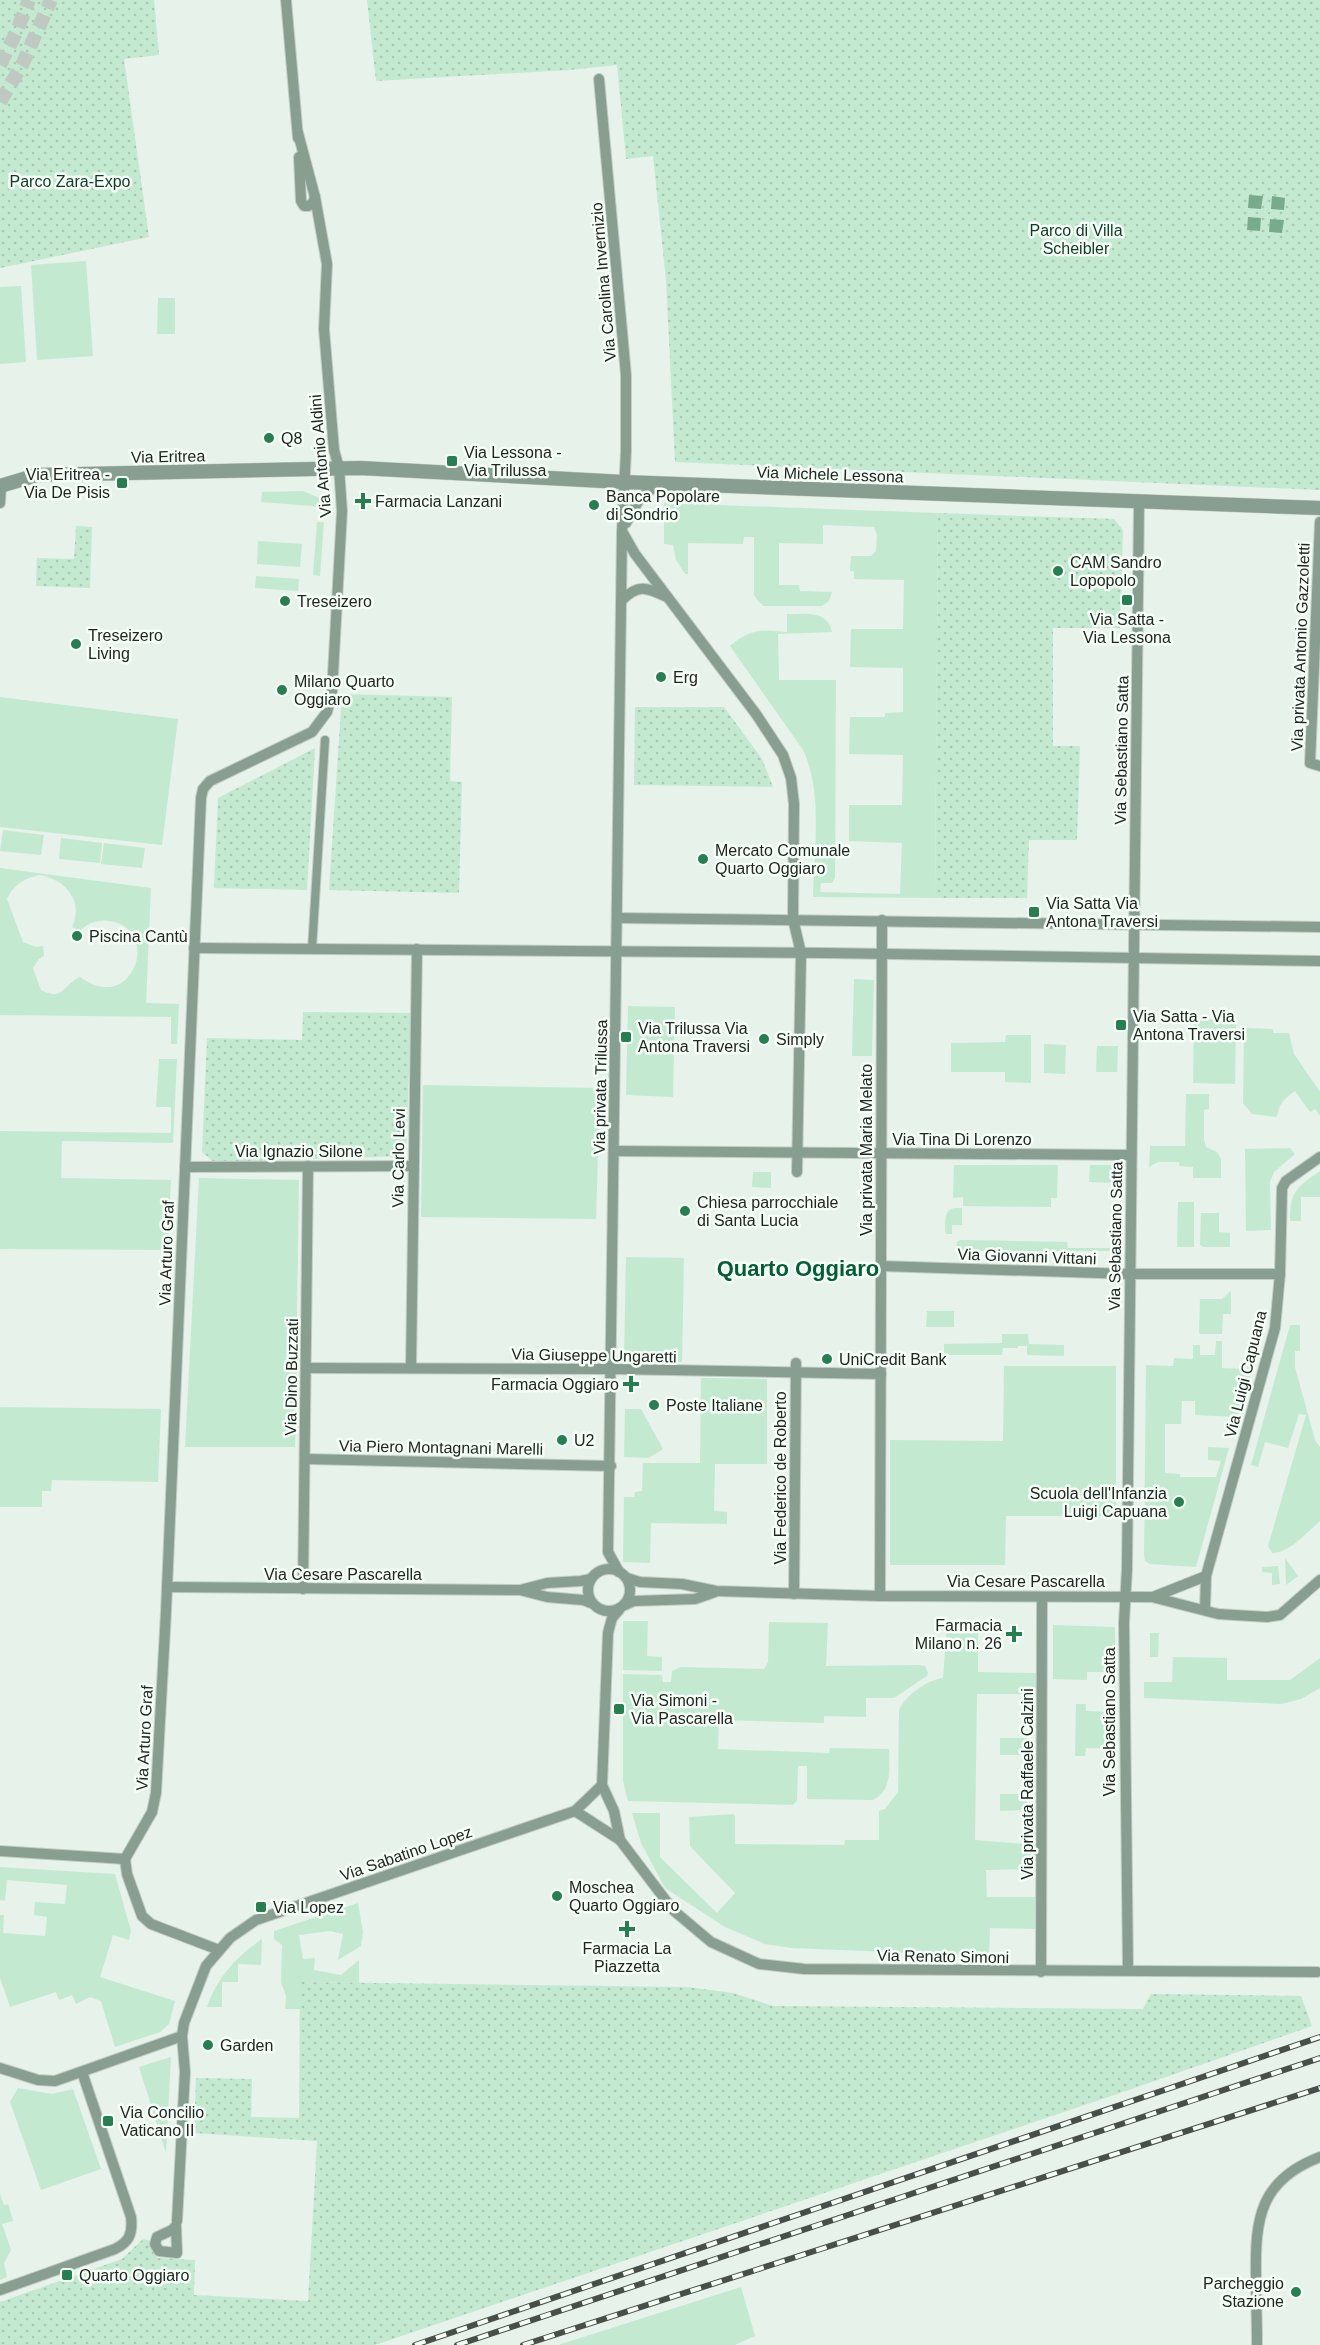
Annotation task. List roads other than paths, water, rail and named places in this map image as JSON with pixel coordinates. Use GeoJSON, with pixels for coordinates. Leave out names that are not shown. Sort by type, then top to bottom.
{"type":"FeatureCollection","features":[{"type":"Feature","properties":{"kind":"street","name":"Via Antonio Aldini"},"geometry":{"type":"LineString","coordinates":[[286,0],[298,133],[315,197],[327,264],[324,329],[334,450],[339,468],[342,511],[332,692],[327,712]]}},
{"type":"Feature","properties":{"kind":"street","name":"Via Carolina Invernizio"},"geometry":{"type":"LineString","coordinates":[[599,79],[626,375],[626,451],[623,482]]}},
{"type":"Feature","properties":{"kind":"street","name":"Via Michele Lessona"},"geometry":{"type":"LineString","coordinates":[[339,468],[623,482],[1320,508]]}},
{"type":"Feature","properties":{"kind":"street","name":"Via Eritrea"},"geometry":{"type":"LineString","coordinates":[[1,486],[37,475],[339,468]]}},
{"type":"Feature","properties":{"kind":"street"},"geometry":{"type":"LineString","coordinates":[[622,600],[623,482]]}},
{"type":"Feature","properties":{"kind":"street"},"geometry":{"type":"LineString","coordinates":[[622,532],[630,512],[640,498],[659,483]]}},
{"type":"Feature","properties":{"kind":"street"},"geometry":{"type":"LineString","coordinates":[[0,502],[1,486]]}},
{"type":"Feature","properties":{"kind":"street","name":"Via Sebastiano Satta"},"geometry":{"type":"LineString","coordinates":[[1128,1970],[1125,1823],[1125,1597],[1139,503]]}},
{"type":"Feature","properties":{"kind":"street","name":"Via privata Antonio Gazzoletti"},"geometry":{"type":"LineString","coordinates":[[1320,522],[1310,763],[1320,766]]}},
{"type":"Feature","properties":{"kind":"street"},"geometry":{"type":"LineString","coordinates":[[622,532],[635,554],[756,714],[783,755],[791,778],[794,804],[793,919],[801,953],[797,1172]]}},
{"type":"Feature","properties":{"kind":"street"},"geometry":{"type":"LineString","coordinates":[[622,600],[630,591],[640,588],[650,589],[669,597]]}},
{"type":"Feature","properties":{"kind":"street","name":"Via privata Trilussa"},"geometry":{"type":"LineString","coordinates":[[608,1552],[622,600]]}},
{"type":"Feature","properties":{"kind":"street","name":"Via Arturo Graf"},"geometry":{"type":"LineString","coordinates":[[125,1860],[155,1803],[203,789],[210,781],[312,732],[327,712]]}},
{"type":"Feature","properties":{"kind":"street"},"geometry":{"type":"LineString","coordinates":[[312,949],[325,740]]}},
{"type":"Feature","properties":{"kind":"street"},"geometry":{"type":"LineString","coordinates":[[618,918],[1320,927]]}},
{"type":"Feature","properties":{"kind":"street","name":"Via privata Maria Melato"},"geometry":{"type":"LineString","coordinates":[[880,1596],[882,920]]}},
{"type":"Feature","properties":{"kind":"street"},"geometry":{"type":"LineString","coordinates":[[195,948],[801,953],[1320,961]]}},
{"type":"Feature","properties":{"kind":"street","name":"Via Carlo Levi"},"geometry":{"type":"LineString","coordinates":[[411,1368],[417,950]]}},
{"type":"Feature","properties":{"kind":"street","name":"Via Tina Di Lorenzo"},"geometry":{"type":"LineString","coordinates":[[614,1151],[1131,1155]]}},
{"type":"Feature","properties":{"kind":"street","name":"Via Luigi Capuana"},"geometry":{"type":"LineString","coordinates":[[1205,1610],[1206,1576],[1272,1339],[1280,1274],[1282,1188],[1287,1181],[1320,1157]]}},
{"type":"Feature","properties":{"kind":"street","name":"Via Dino Buzzati"},"geometry":{"type":"LineString","coordinates":[[303,1588],[308,1166]]}},
{"type":"Feature","properties":{"kind":"street","name":"Via Ignazio Silone"},"geometry":{"type":"LineString","coordinates":[[185,1167],[413,1166]]}},
{"type":"Feature","properties":{"kind":"street","name":"Via Giovanni Vittani"},"geometry":{"type":"LineString","coordinates":[[881,1266],[1129,1274],[1280,1274]]}},
{"type":"Feature","properties":{"kind":"street","name":"Via Giuseppe Ungaretti"},"geometry":{"type":"LineString","coordinates":[[307,1368],[796,1368],[881,1374]]}},
{"type":"Feature","properties":{"kind":"street","name":"Via Federico de Roberto"},"geometry":{"type":"LineString","coordinates":[[794,1594],[796,1368]]}},
{"type":"Feature","properties":{"kind":"street","name":"Via Piero Montagnani Marelli"},"geometry":{"type":"LineString","coordinates":[[306,1459],[611,1466]]}},
{"type":"Feature","properties":{"kind":"street"},"geometry":{"type":"LineString","coordinates":[[608,1633],[605,1620],[587,1592],[608,1552],[631,1592],[622,1607]]}},
{"type":"Feature","properties":{"kind":"street"},"geometry":{"type":"LineString","coordinates":[[520,1590],[548,1583],[582,1581],[609,1569],[640,1582],[682,1584],[716,1592]]}},
{"type":"Feature","properties":{"kind":"street"},"geometry":{"type":"LineString","coordinates":[[1152,1597],[1206,1576]]}},
{"type":"Feature","properties":{"kind":"street","name":"Via Cesare Pascarella"},"geometry":{"type":"LineString","coordinates":[[716,1592],[880,1596],[1152,1597],[1218,1614],[1267,1617],[1280,1615],[1320,1580]]}},
{"type":"Feature","properties":{"kind":"street","name":"Via Cesare Pascarella"},"geometry":{"type":"LineString","coordinates":[[167,1587],[520,1590]]}},
{"type":"Feature","properties":{"kind":"street"},"geometry":{"type":"LineString","coordinates":[[520,1590],[547,1597],[583,1600],[605,1612],[634,1601],[695,1599],[716,1592]]}},
{"type":"Feature","properties":{"kind":"street","name":"Via privata Raffaele Calzini"},"geometry":{"type":"LineString","coordinates":[[1041,1972],[1042,1597]]}},
{"type":"Feature","properties":{"kind":"street","name":"Via Renato Simoni"},"geometry":{"type":"LineString","coordinates":[[620,1840],[614,1811],[602,1785],[608,1633],[612,1618],[622,1607]]}},
{"type":"Feature","properties":{"kind":"street","name":"Via Sabatino Lopez"},"geometry":{"type":"LineString","coordinates":[[176,2223],[185,2072],[182,2036],[198,1984],[206,1966],[219,1950],[242,1929],[256,1920],[574,1811],[602,1785]]}},
{"type":"Feature","properties":{"kind":"street","name":"Via Renato Simoni"},"geometry":{"type":"LineString","coordinates":[[574,1811],[620,1840],[673,1910],[685,1921],[711,1942],[759,1964],[804,1969],[1317,1972]]}},
{"type":"Feature","properties":{"kind":"street"},"geometry":{"type":"LineString","coordinates":[[0,1851],[125,1860],[130,1885],[141,1916],[145,1920],[219,1950]]}},
{"type":"Feature","properties":{"kind":"street"},"geometry":{"type":"LineString","coordinates":[[0,2068],[38,2080],[55,2081],[182,2036]]}},
{"type":"Feature","properties":{"kind":"street"},"geometry":{"type":"LineString","coordinates":[[0,2290],[115,2249],[126,2244],[131,2235],[131,2217],[82,2072]]}},
{"type":"Feature","properties":{"kind":"street"},"geometry":{"type":"LineString","coordinates":[[1257,2345],[1255,2236],[1262,2210],[1271,2191],[1290,2172],[1320,2157]]}},
{"type":"Feature","properties":{"kind":"tunnel"},"geometry":{"type":"LineString","coordinates":[[0,65],[29,0]]}},
{"type":"Feature","properties":{"kind":"tunnel"},"geometry":{"type":"LineString","coordinates":[[0,102],[22,65],[51,0]]}},
{"type":"Feature","properties":{"kind":"railway"},"geometry":{"type":"LineString","coordinates":[[415,2345],[1320,2037]]}},
{"type":"Feature","properties":{"kind":"railway"},"geometry":{"type":"LineString","coordinates":[[457,2345],[1320,2058]]}},
{"type":"Feature","properties":{"kind":"railway"},"geometry":{"type":"LineString","coordinates":[[523,2345],[1320,2088]]}},
{"type":"Feature","properties":{"kind":"place","name":"Q8"},"geometry":{"type":"Point","coordinates":[269,438]}},
{"type":"Feature","properties":{"kind":"place","name":"Via Lessona - Via Trilussa"},"geometry":{"type":"Point","coordinates":[452,461]}},
{"type":"Feature","properties":{"kind":"place","name":"Via Eritrea - Via De Pisis"},"geometry":{"type":"Point","coordinates":[122,483]}},
{"type":"Feature","properties":{"kind":"place","name":"Farmacia Lanzani"},"geometry":{"type":"Point","coordinates":[363,501]}},
{"type":"Feature","properties":{"kind":"place","name":"Banca Popolare di Sondrio"},"geometry":{"type":"Point","coordinates":[594,505]}},
{"type":"Feature","properties":{"kind":"place","name":"CAM Sandro Lopopolo"},"geometry":{"type":"Point","coordinates":[1058,571]}},
{"type":"Feature","properties":{"kind":"place","name":"Via Satta - Via Lessona"},"geometry":{"type":"Point","coordinates":[1127,600]}},
{"type":"Feature","properties":{"kind":"place","name":"Treseizero"},"geometry":{"type":"Point","coordinates":[285,601]}},
{"type":"Feature","properties":{"kind":"place","name":"Treseizero Living"},"geometry":{"type":"Point","coordinates":[76,644]}},
{"type":"Feature","properties":{"kind":"place","name":"Erg"},"geometry":{"type":"Point","coordinates":[661,677]}},
{"type":"Feature","properties":{"kind":"place","name":"Milano Quarto Oggiaro"},"geometry":{"type":"Point","coordinates":[282,690]}},
{"type":"Feature","properties":{"kind":"place","name":"Mercato Comunale Quarto Oggiaro"},"geometry":{"type":"Point","coordinates":[703,859]}},
{"type":"Feature","properties":{"kind":"place","name":"Via Satta Via Antona Traversi"},"geometry":{"type":"Point","coordinates":[1034,912]}},
{"type":"Feature","properties":{"kind":"place","name":"Piscina Cantù"},"geometry":{"type":"Point","coordinates":[77,936]}},
{"type":"Feature","properties":{"kind":"place","name":"Via Satta - Via Antona Traversi"},"geometry":{"type":"Point","coordinates":[1121,1025]}},
{"type":"Feature","properties":{"kind":"place","name":"Via Trilussa Via Antona Traversi"},"geometry":{"type":"Point","coordinates":[626,1037]}},
{"type":"Feature","properties":{"kind":"place","name":"Simply"},"geometry":{"type":"Point","coordinates":[764,1039]}},
{"type":"Feature","properties":{"kind":"place","name":"Chiesa parrocchiale di Santa Lucia"},"geometry":{"type":"Point","coordinates":[685,1211]}},
{"type":"Feature","properties":{"kind":"place","name":"UniCredit Bank"},"geometry":{"type":"Point","coordinates":[827,1359]}},
{"type":"Feature","properties":{"kind":"place","name":"Farmacia Oggiaro"},"geometry":{"type":"Point","coordinates":[631,1384]}},
{"type":"Feature","properties":{"kind":"place","name":"Poste Italiane"},"geometry":{"type":"Point","coordinates":[654,1405]}},
{"type":"Feature","properties":{"kind":"place","name":"U2"},"geometry":{"type":"Point","coordinates":[562,1440]}},
{"type":"Feature","properties":{"kind":"place","name":"Scuola dell'Infanzia Luigi Capuana"},"geometry":{"type":"Point","coordinates":[1179,1502]}},
{"type":"Feature","properties":{"kind":"place","name":"Farmacia Milano n. 26"},"geometry":{"type":"Point","coordinates":[1014,1634]}},
{"type":"Feature","properties":{"kind":"place","name":"Via Simoni - Via Pascarella"},"geometry":{"type":"Point","coordinates":[619,1709]}},
{"type":"Feature","properties":{"kind":"place","name":"Moschea Quarto Oggiaro"},"geometry":{"type":"Point","coordinates":[557,1896]}},
{"type":"Feature","properties":{"kind":"place","name":"Via Lopez"},"geometry":{"type":"Point","coordinates":[261,1907]}},
{"type":"Feature","properties":{"kind":"place","name":"Farmacia La Piazzetta"},"geometry":{"type":"Point","coordinates":[627,1929]}},
{"type":"Feature","properties":{"kind":"place","name":"Garden"},"geometry":{"type":"Point","coordinates":[208,2045]}},
{"type":"Feature","properties":{"kind":"place","name":"Via Concilio Vaticano II"},"geometry":{"type":"Point","coordinates":[108,2121]}},
{"type":"Feature","properties":{"kind":"place","name":"Quarto Oggiaro"},"geometry":{"type":"Point","coordinates":[67,2275]}},
{"type":"Feature","properties":{"kind":"place","name":"Parcheggio Stazione"},"geometry":{"type":"Point","coordinates":[1296,2292]}},
{"type":"Feature","properties":{"kind":"district","name":"Quarto Oggiaro"},"geometry":{"type":"Point","coordinates":[798,1268]}},
{"type":"Feature","properties":{"kind":"park label","name":"Parco Zara-Expo"},"geometry":{"type":"Point","coordinates":[70,181]}},
{"type":"Feature","properties":{"kind":"park label","name":"Parco di Villa Scheibler"},"geometry":{"type":"Point","coordinates":[1076,239]}}]}
